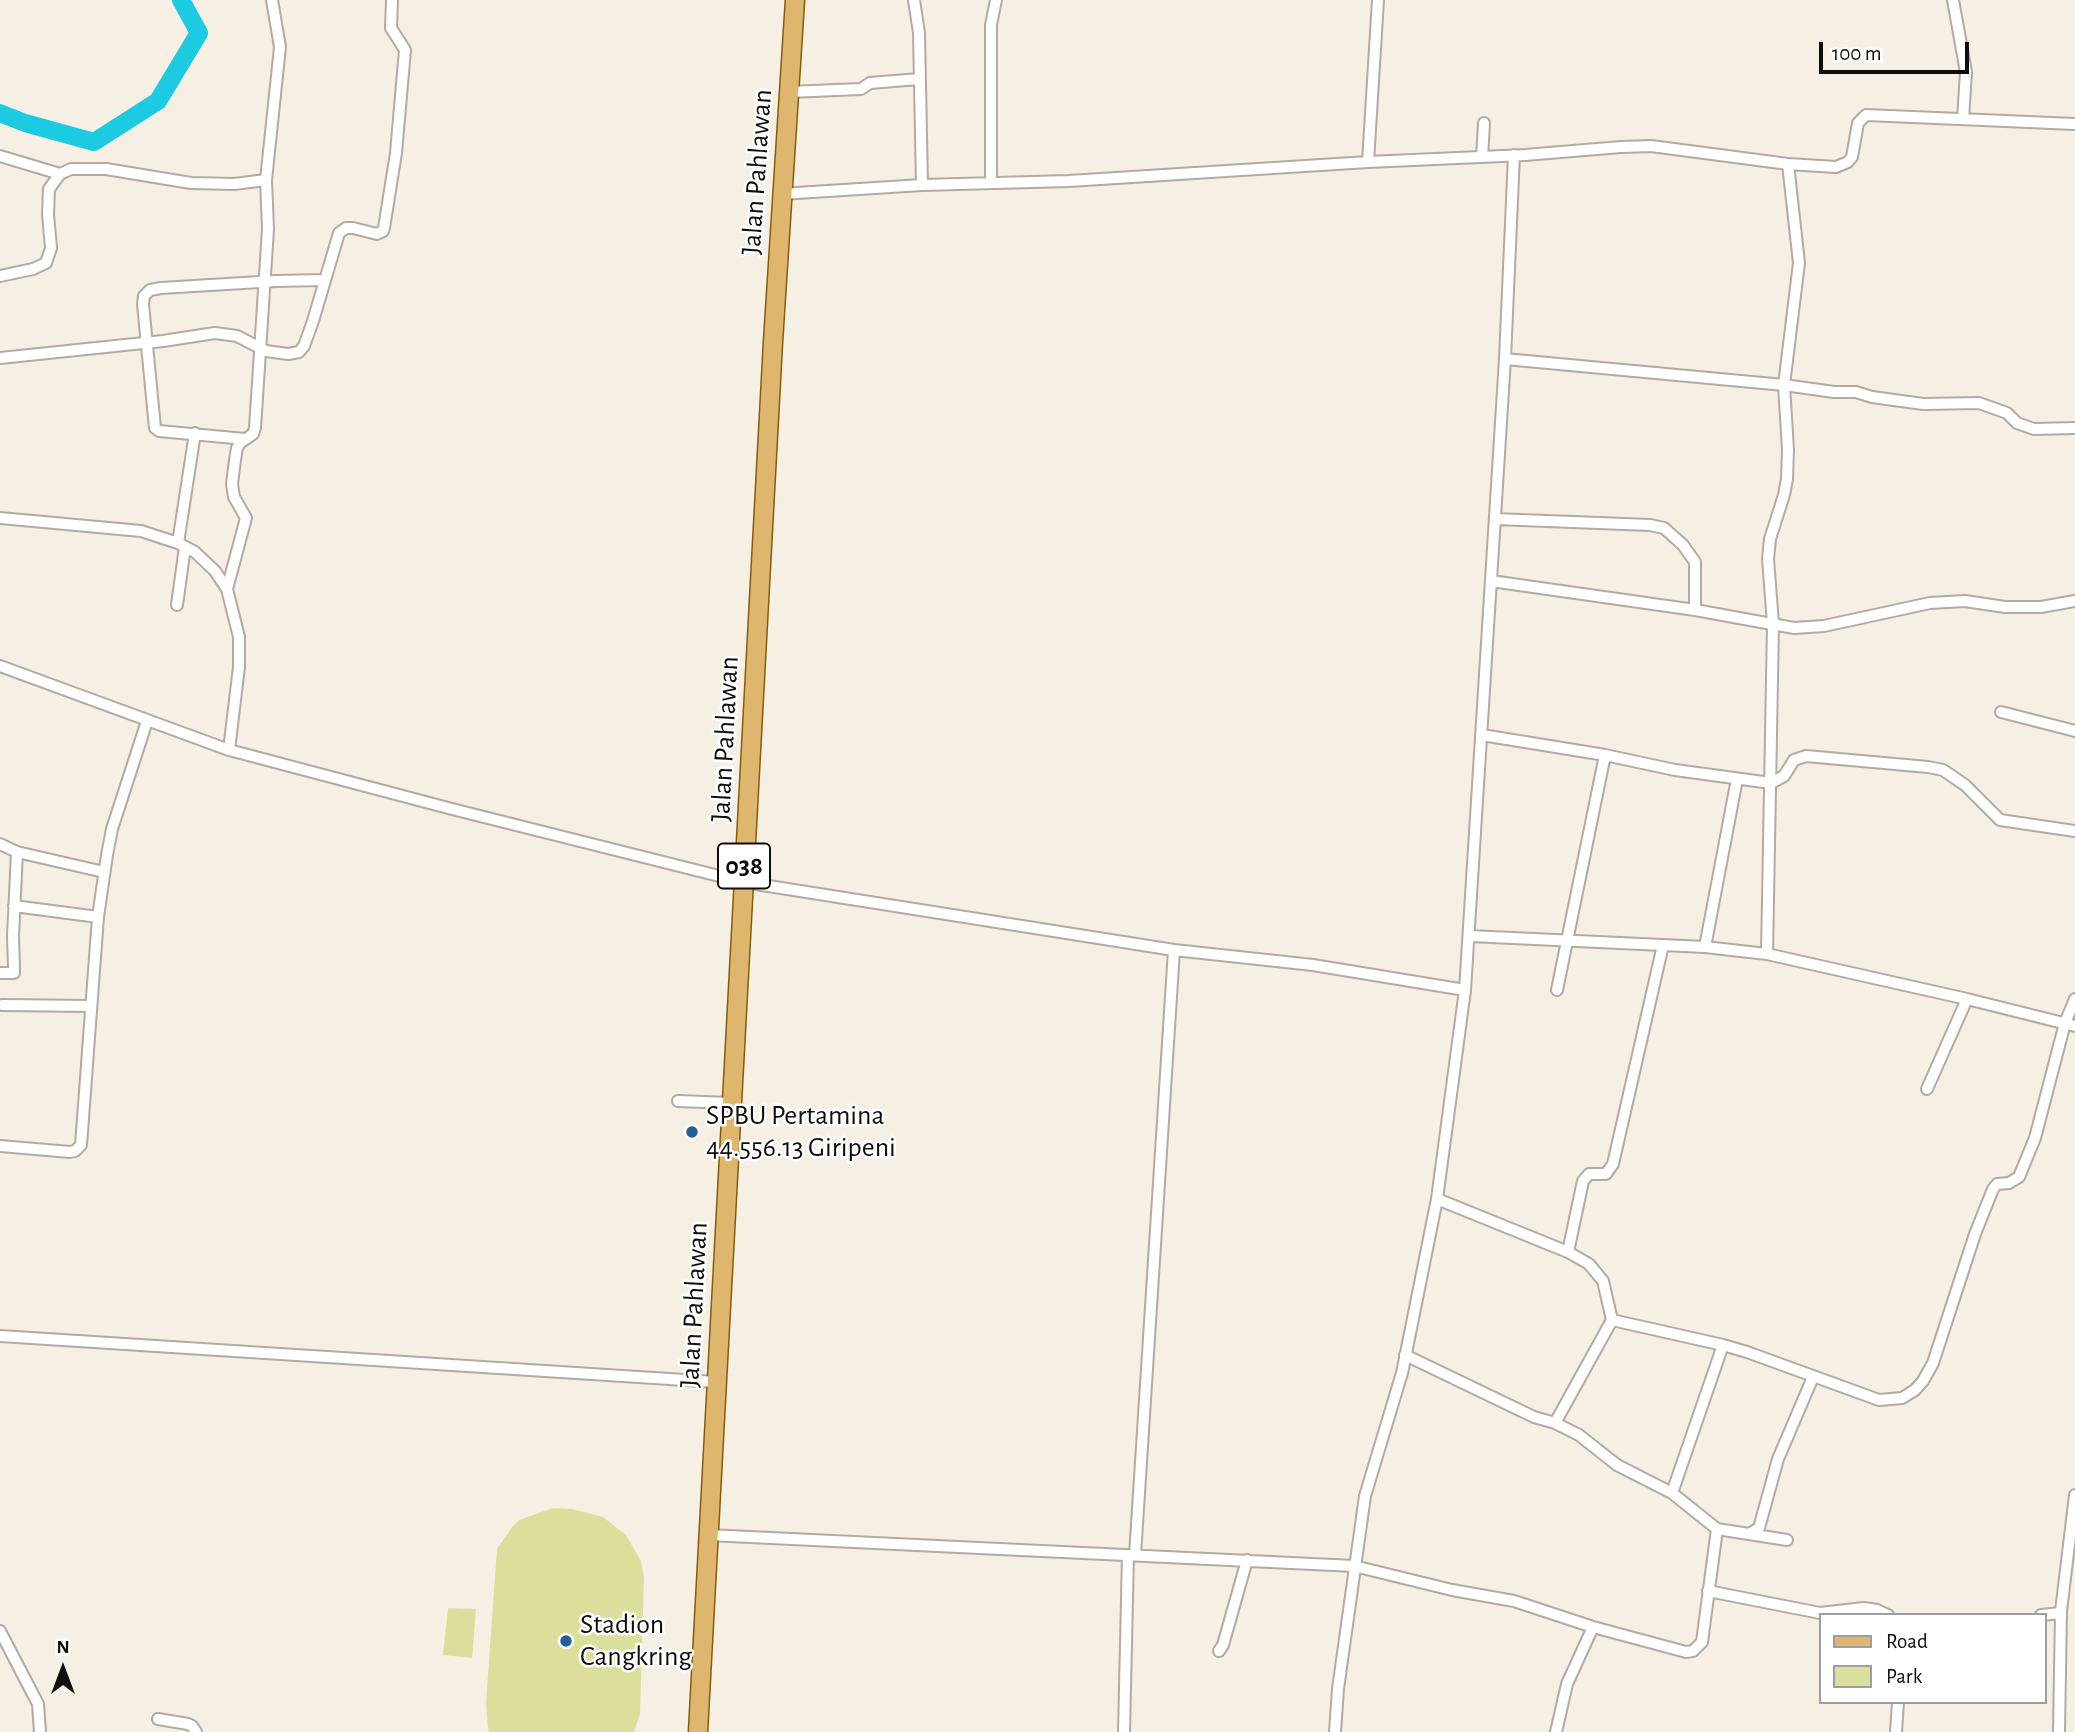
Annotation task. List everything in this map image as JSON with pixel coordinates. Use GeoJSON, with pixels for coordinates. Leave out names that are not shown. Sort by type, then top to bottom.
{"type":"FeatureCollection","features":[{"type":"Feature","properties":{"kind":"main road","name":"Jalan Pahlawan"},"geometry":{"type":"LineString","coordinates":[[698,1732],[781,194],[795,0]]}},
{"type":"Feature","properties":{"kind":"street"},"geometry":{"type":"LineString","coordinates":[[227,589],[246,518],[234,497],[232,484],[237,448],[253,434],[255,428],[268,229],[266,180],[279,47],[272,0]]}},
{"type":"Feature","properties":{"kind":"street"},"geometry":{"type":"LineString","coordinates":[[0,358],[221,333],[260,348],[288,354],[299,352],[304,346],[323,280],[342,230],[353,228],[377,234],[384,228],[396,153],[405,50],[391,29],[392,0]]}},
{"type":"Feature","properties":{"kind":"street"},"geometry":{"type":"LineString","coordinates":[[914,0],[919,33],[922,186]]}},
{"type":"Feature","properties":{"kind":"street"},"geometry":{"type":"LineString","coordinates":[[991,183],[991,25],[996,0]]}},
{"type":"Feature","properties":{"kind":"street"},"geometry":{"type":"LineString","coordinates":[[1368,162],[1378,0]]}},
{"type":"Feature","properties":{"kind":"street"},"geometry":{"type":"LineString","coordinates":[[1953,0],[1966,72],[1963,119]]}},
{"type":"Feature","properties":{"kind":"street"},"geometry":{"type":"LineString","coordinates":[[788,92],[860,89],[870,83],[919,79]]}},
{"type":"Feature","properties":{"kind":"street"},"geometry":{"type":"LineString","coordinates":[[781,194],[1069,181],[1651,146],[1788,164],[1836,167],[1848,162],[1854,150],[1858,122],[1866,114],[2075,124]]}},
{"type":"Feature","properties":{"kind":"street"},"geometry":{"type":"LineString","coordinates":[[1482,157],[1484,123]]}},
{"type":"Feature","properties":{"kind":"street"},"geometry":{"type":"LineString","coordinates":[[1335,1732],[1338,1689],[1365,1496],[1405,1355],[1437,1199],[1465,990],[1505,359],[1514,155]]}},
{"type":"Feature","properties":{"kind":"street"},"geometry":{"type":"LineString","coordinates":[[0,156],[60,174]]}},
{"type":"Feature","properties":{"kind":"street"},"geometry":{"type":"LineString","coordinates":[[1767,954],[1773,624],[1768,559],[1770,539],[1786,487],[1788,450],[1784,385],[1799,263],[1788,164]]}},
{"type":"Feature","properties":{"kind":"street"},"geometry":{"type":"LineString","coordinates":[[0,276],[33,269],[49,260],[51,248],[47,202],[50,189],[60,174],[71,169],[106,169],[191,183],[234,184],[266,180]]}},
{"type":"Feature","properties":{"kind":"street"},"geometry":{"type":"LineString","coordinates":[[245,439],[155,428],[144,296],[150,290],[323,280]]}},
{"type":"Feature","properties":{"kind":"street"},"geometry":{"type":"LineString","coordinates":[[1505,359],[1856,392],[1923,404],[1979,403],[2007,413],[2017,423],[2034,429],[2075,428]]}},
{"type":"Feature","properties":{"kind":"street"},"geometry":{"type":"LineString","coordinates":[[177,605],[195,433]]}},
{"type":"Feature","properties":{"kind":"street"},"geometry":{"type":"LineString","coordinates":[[0,518],[141,531],[195,552],[215,571],[227,589],[239,637],[239,667],[229,750]]}},
{"type":"Feature","properties":{"kind":"street"},"geometry":{"type":"LineString","coordinates":[[1495,519],[1650,525],[1664,528],[1695,562],[1695,610]]}},
{"type":"Feature","properties":{"kind":"street"},"geometry":{"type":"LineString","coordinates":[[1491,581],[1695,610],[1794,628],[1824,626],[1930,603],[1965,601],[2005,607],[2041,607],[2075,601]]}},
{"type":"Feature","properties":{"kind":"street"},"geometry":{"type":"LineString","coordinates":[[0,666],[229,750],[743,882],[1174,950],[1313,965],[1465,990]]}},
{"type":"Feature","properties":{"kind":"street"},"geometry":{"type":"LineString","coordinates":[[2001,712],[2075,731]]}},
{"type":"Feature","properties":{"kind":"street"},"geometry":{"type":"LineString","coordinates":[[0,1146],[70,1152],[79,1148],[104,873],[112,829],[147,721]]}},
{"type":"Feature","properties":{"kind":"street"},"geometry":{"type":"LineString","coordinates":[[1482,735],[1605,755],[1675,770],[1770,783],[1784,776],[1794,760],[1806,757],[1928,767],[1942,770],[1965,785],[2000,820],[2075,831]]}},
{"type":"Feature","properties":{"kind":"street"},"geometry":{"type":"LineString","coordinates":[[1557,990],[1605,755]]}},
{"type":"Feature","properties":{"kind":"street"},"geometry":{"type":"LineString","coordinates":[[1705,947],[1737,779]]}},
{"type":"Feature","properties":{"kind":"street"},"geometry":{"type":"LineString","coordinates":[[0,844],[17,852],[104,873]]}},
{"type":"Feature","properties":{"kind":"street"},"geometry":{"type":"LineString","coordinates":[[0,973],[14,973],[17,852]]}},
{"type":"Feature","properties":{"kind":"street"},"geometry":{"type":"LineString","coordinates":[[14,906],[98,917]]}},
{"type":"Feature","properties":{"kind":"street"},"geometry":{"type":"LineString","coordinates":[[1470,936],[1705,947],[1767,954],[2070,1025]]}},
{"type":"Feature","properties":{"kind":"street"},"geometry":{"type":"LineString","coordinates":[[1568,1252],[1583,1181],[1589,1174],[1606,1174],[1613,1164],[1663,945]]}},
{"type":"Feature","properties":{"kind":"street"},"geometry":{"type":"LineString","coordinates":[[1124,1732],[1131,1555],[1174,950]]}},
{"type":"Feature","properties":{"kind":"street"},"geometry":{"type":"LineString","coordinates":[[1927,1089],[1967,999]]}},
{"type":"Feature","properties":{"kind":"street"},"geometry":{"type":"LineString","coordinates":[[1612,1320],[1747,1352],[1879,1400],[1907,1397],[1923,1381],[1933,1363],[1975,1234],[1993,1189],[1997,1184],[2009,1183],[2019,1177],[2035,1138],[2070,1025],[2075,999]]}},
{"type":"Feature","properties":{"kind":"street"},"geometry":{"type":"LineString","coordinates":[[2,1005],[91,1006]]}},
{"type":"Feature","properties":{"kind":"street"},"geometry":{"type":"LineString","coordinates":[[678,1101],[731,1103]]}},
{"type":"Feature","properties":{"kind":"street"},"geometry":{"type":"LineString","coordinates":[[1437,1199],[1568,1252],[1589,1264],[1602,1281],[1612,1320],[1555,1423]]}},
{"type":"Feature","properties":{"kind":"street"},"geometry":{"type":"LineString","coordinates":[[0,1336],[716,1382]]}},
{"type":"Feature","properties":{"kind":"street"},"geometry":{"type":"LineString","coordinates":[[1672,1493],[1723,1345]]}},
{"type":"Feature","properties":{"kind":"street"},"geometry":{"type":"LineString","coordinates":[[1405,1355],[1527,1414],[1555,1423],[1579,1435],[1617,1465],[1672,1493],[1717,1529],[1787,1539]]}},
{"type":"Feature","properties":{"kind":"street"},"geometry":{"type":"LineString","coordinates":[[1749,1534],[1759,1528],[1779,1459],[1813,1377]]}},
{"type":"Feature","properties":{"kind":"street"},"geometry":{"type":"LineString","coordinates":[[2059,1732],[2061,1614],[2075,1495]]}},
{"type":"Feature","properties":{"kind":"street"},"geometry":{"type":"LineString","coordinates":[[708,1535],[1354,1566],[1452,1590],[1514,1601],[1592,1627],[1686,1652],[1693,1651],[1702,1642],[1717,1529]]}},
{"type":"Feature","properties":{"kind":"street"},"geometry":{"type":"LineString","coordinates":[[1219,1651],[1247,1560]]}},
{"type":"Feature","properties":{"kind":"street"},"geometry":{"type":"LineString","coordinates":[[1708,1591],[1806,1611],[1829,1613],[1864,1608],[1884,1613]]}},
{"type":"Feature","properties":{"kind":"street"},"geometry":{"type":"LineString","coordinates":[[2047,1615],[2061,1614]]}},
{"type":"Feature","properties":{"kind":"street"},"geometry":{"type":"LineString","coordinates":[[1556,1732],[1567,1684],[1586,1646],[1592,1627]]}},
{"type":"Feature","properties":{"kind":"street"},"geometry":{"type":"LineString","coordinates":[[0,1631],[38,1704],[40,1732]]}},
{"type":"Feature","properties":{"kind":"street"},"geometry":{"type":"LineString","coordinates":[[1896,1732],[1898,1704]]}},
{"type":"Feature","properties":{"kind":"street"},"geometry":{"type":"LineString","coordinates":[[158,1719],[188,1724],[196,1732]]}},
{"type":"Feature","properties":{"kind":"green space","name":"Stadion Cangkring"},"geometry":{"type":"Polygon","coordinates":[[[553,1508],[572,1509],[603,1517],[626,1535],[641,1561],[644,1578],[640,1714],[634,1732],[490,1732],[488,1729],[486,1703],[497,1549],[519,1520],[553,1508]]]}},
{"type":"Feature","properties":{"kind":"green space"},"geometry":{"type":"Polygon","coordinates":[[[448,1608],[476,1609],[472,1658],[443,1655],[448,1608]]]}},
{"type":"Feature","properties":{"kind":"waterway"},"geometry":{"type":"LineString","coordinates":[[0,113],[25,123],[94,142],[158,101],[199,33],[181,0]]}},
{"type":"Feature","properties":{"kind":"place","name":"SPBU Pertamina 44.556.13 Giripeni"},"geometry":{"type":"Point","coordinates":[692,1132]}},
{"type":"Feature","properties":{"kind":"place","name":"Stadion Cangkring"},"geometry":{"type":"Point","coordinates":[566,1641]}}]}
